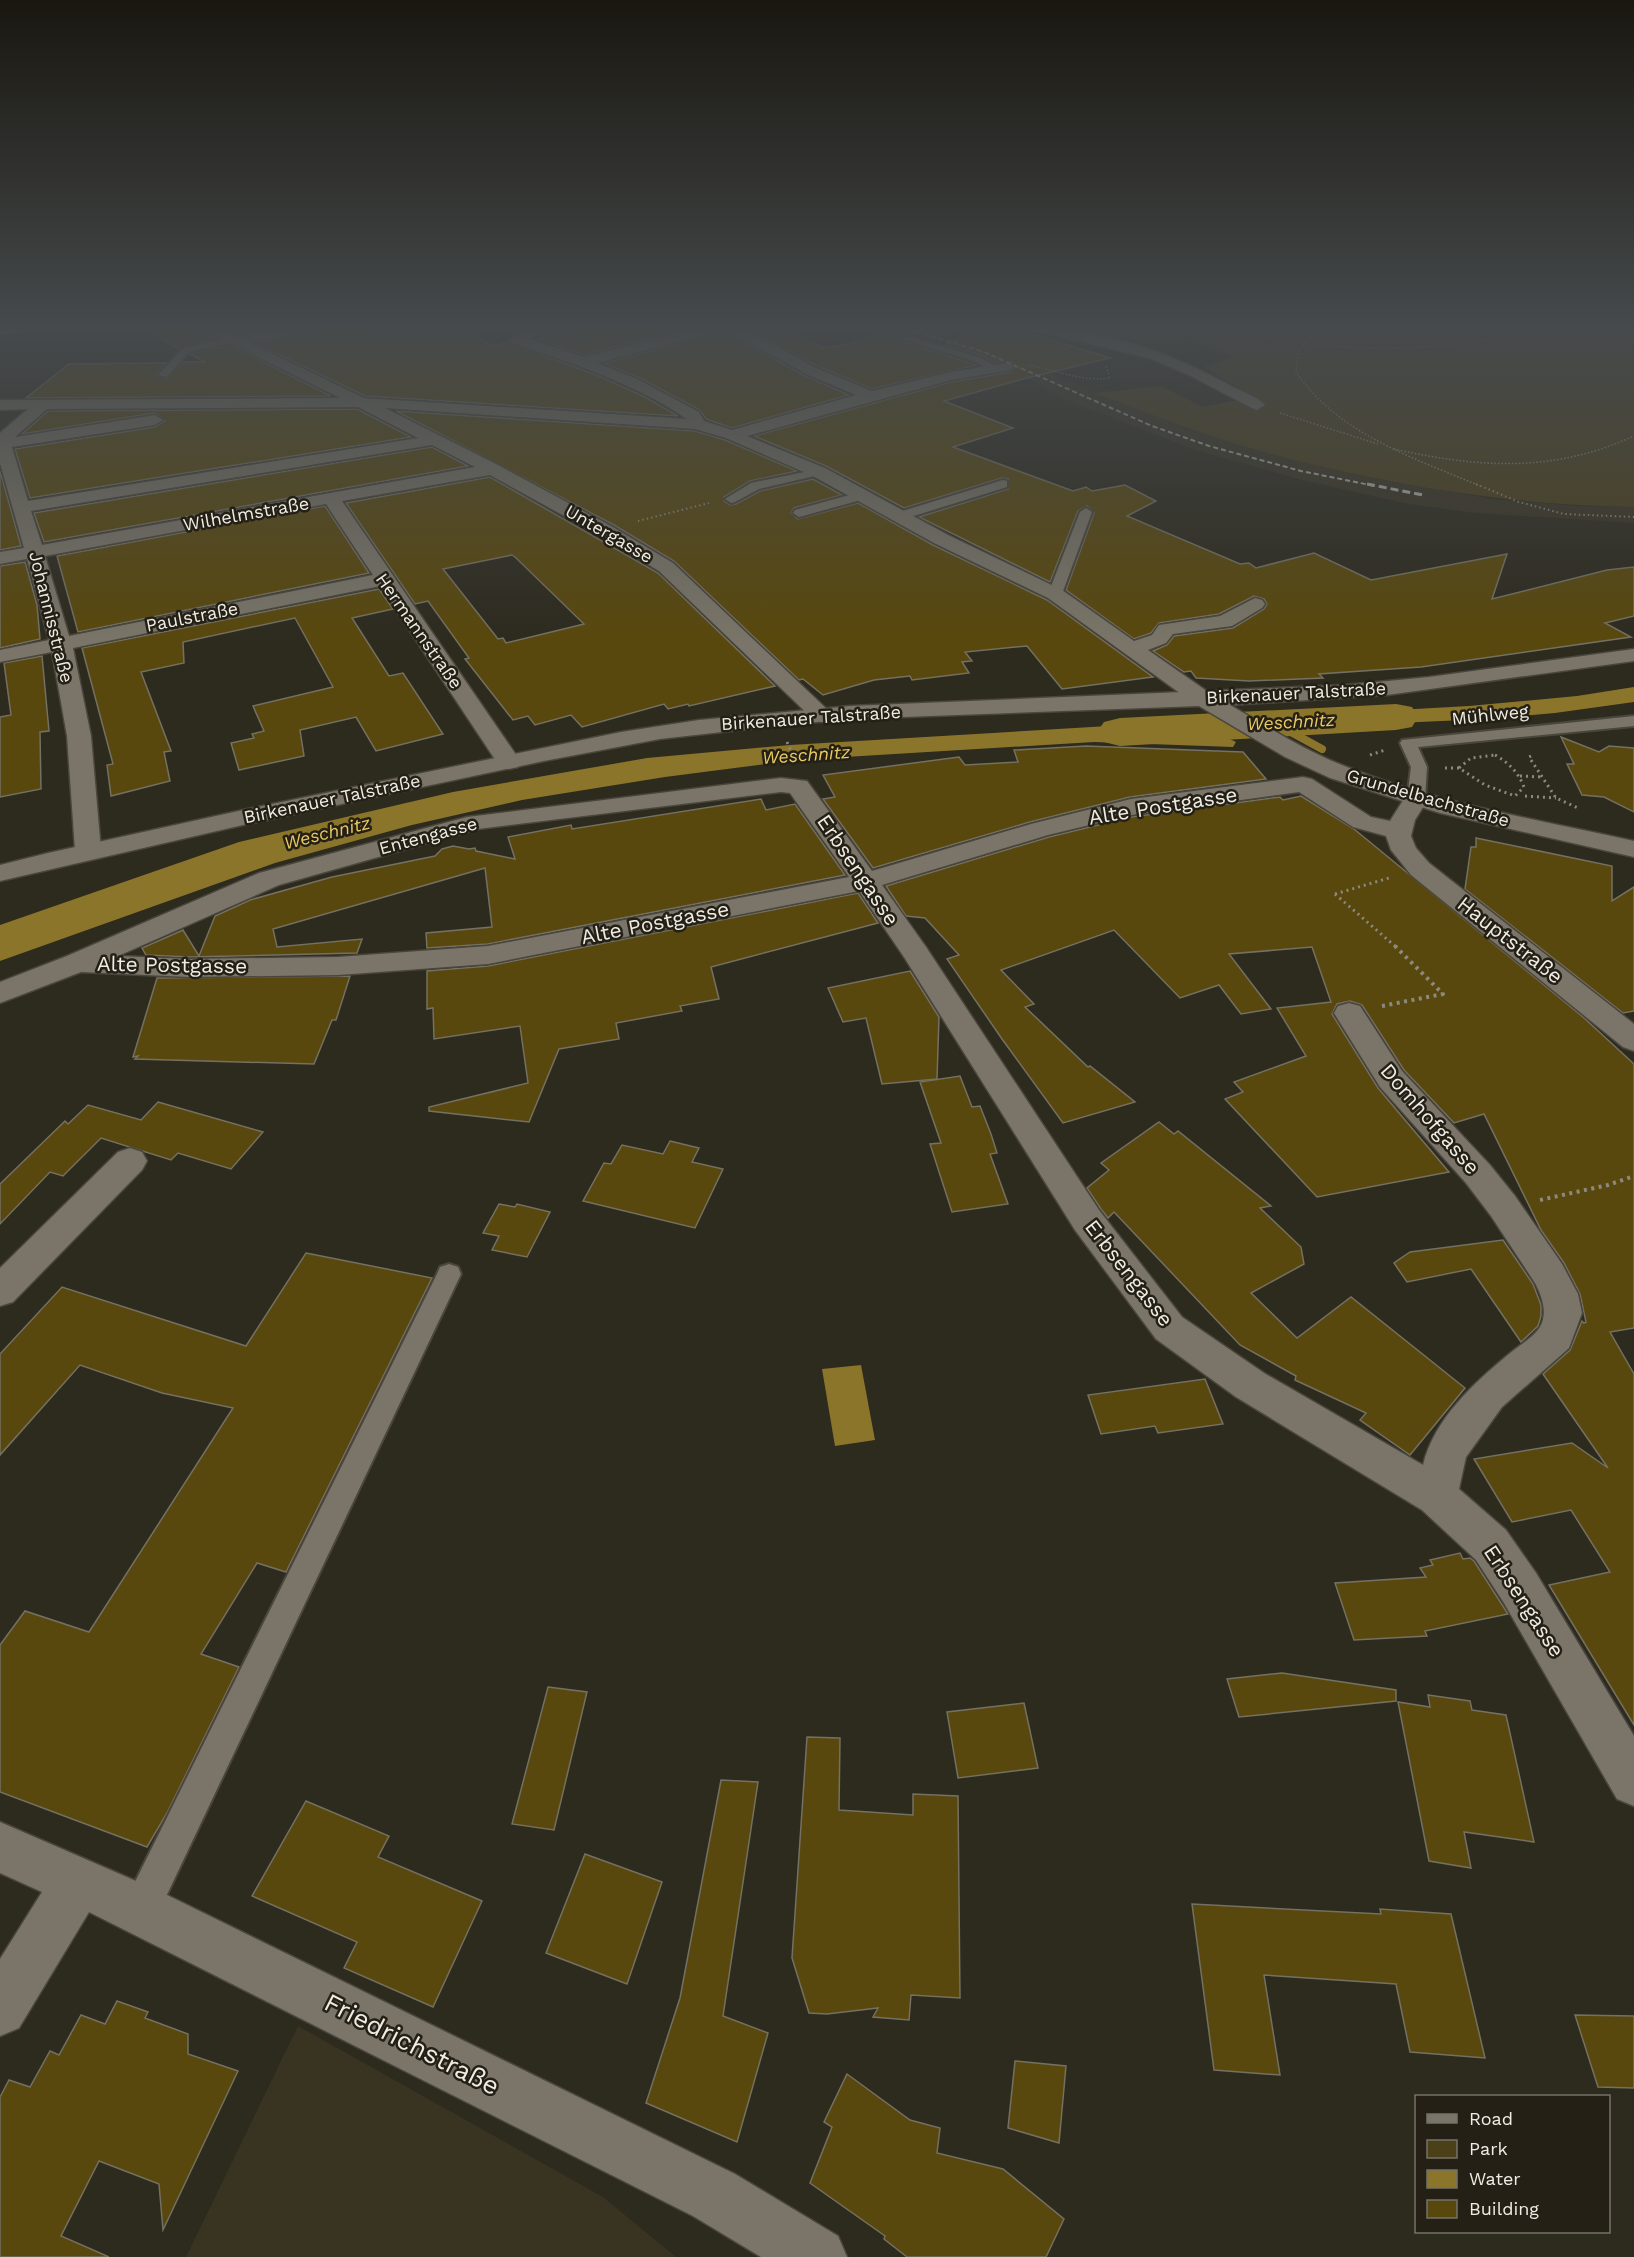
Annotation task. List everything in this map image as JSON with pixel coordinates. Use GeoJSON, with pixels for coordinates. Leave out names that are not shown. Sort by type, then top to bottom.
{"type":"FeatureCollection","features":[{"type":"Feature","properties":{"kind":"street"},"geometry":{"type":"LineString","coordinates":[[11,432],[4,438],[3,454],[109,432]]}},
{"type":"Feature","properties":{"kind":"street","name":"Untergasse"},"geometry":{"type":"LineString","coordinates":[[418,432],[606,531],[666,567],[822,715]]}},
{"type":"Feature","properties":{"kind":"street","name":"Grundelbachstraße"},"geometry":{"type":"LineString","coordinates":[[723,432],[819,472],[900,516],[1055,594],[1207,702],[1288,749],[1313,775],[1525,826],[1634,849]]}},
{"type":"Feature","properties":{"kind":"street"},"geometry":{"type":"LineString","coordinates":[[732,435],[742,432]]}},
{"type":"Feature","properties":{"kind":"street"},"geometry":{"type":"LineString","coordinates":[[22,507],[433,440]]}},
{"type":"Feature","properties":{"kind":"street","name":"Johannisstraße"},"geometry":{"type":"LineString","coordinates":[[3,454],[22,507],[61,644],[79,736],[88,850]]}},
{"type":"Feature","properties":{"kind":"street","name":"Wilhelmstraße"},"geometry":{"type":"LineString","coordinates":[[0,558],[492,469]]}},
{"type":"Feature","properties":{"kind":"street","name":"Hermannstraße"},"geometry":{"type":"LineString","coordinates":[[331,499],[509,762]]}},
{"type":"Feature","properties":{"kind":"street","name":"Paulstraße"},"geometry":{"type":"LineString","coordinates":[[0,656],[383,579]]}},
{"type":"Feature","properties":{"kind":"street"},"geometry":{"type":"LineString","coordinates":[[1131,649],[1159,639],[1166,629],[1225,622],[1255,604]]}},
{"type":"Feature","properties":{"kind":"street","name":"Birkenauer Talstraße"},"geometry":{"type":"LineString","coordinates":[[0,873],[88,850],[509,762],[687,729],[822,715],[1056,702],[1295,700],[1459,681],[1634,655]]}},
{"type":"Feature","properties":{"kind":"street"},"geometry":{"type":"LineString","coordinates":[[1288,749],[1278,731],[1278,720],[1295,700]]}},
{"type":"Feature","properties":{"kind":"street","name":"Erbsengasse"},"geometry":{"type":"LineString","coordinates":[[798,775],[864,882],[916,953],[1087,1220],[1169,1328],[1250,1385],[1437,1496],[1491,1545],[1520,1588],[1634,1782]]}},
{"type":"Feature","properties":{"kind":"street","name":"Entengasse"},"geometry":{"type":"LineString","coordinates":[[77,963],[269,879],[476,822],[781,785],[798,775]]}},
{"type":"Feature","properties":{"kind":"street"},"geometry":{"type":"LineString","coordinates":[[1313,775],[1362,822],[1398,831],[1416,799]]}},
{"type":"Feature","properties":{"kind":"street","name":"Alte Postgasse"},"geometry":{"type":"LineString","coordinates":[[0,993],[77,963],[189,968],[338,966],[488,955],[864,882],[1040,829],[1131,807],[1313,775]]}},
{"type":"Feature","properties":{"kind":"street","name":"Hauptstraße"},"geometry":{"type":"LineString","coordinates":[[1398,831],[1401,848],[1420,869],[1628,1029]]}},
{"type":"Feature","properties":{"kind":"street","name":"Domhofgasse"},"geometry":{"type":"LineString","coordinates":[[1349,1013],[1391,1079],[1478,1174],[1503,1206],[1549,1274],[1559,1294],[1563,1313],[1556,1337],[1488,1395],[1448,1450],[1437,1496]]}},
{"type":"Feature","properties":{"kind":"street"},"geometry":{"type":"LineString","coordinates":[[0,1291],[130,1161]]}},
{"type":"Feature","properties":{"kind":"street","name":"Friedrichstraße"},"geometry":{"type":"LineString","coordinates":[[0,1847],[141,1909],[714,2195],[817,2257]]}},
{"type":"Feature","properties":{"kind":"street"},"geometry":{"type":"LineString","coordinates":[[0,2009],[78,1882]]}},
{"type":"Feature","properties":{"kind":"lane"},"geometry":{"type":"LineString","coordinates":[[731,499],[755,486],[819,472]]}},
{"type":"Feature","properties":{"kind":"lane"},"geometry":{"type":"LineString","coordinates":[[900,516],[1003,484]]}},
{"type":"Feature","properties":{"kind":"lane"},"geometry":{"type":"LineString","coordinates":[[799,513],[864,495]]}},
{"type":"Feature","properties":{"kind":"lane"},"geometry":{"type":"LineString","coordinates":[[1055,594],[1086,512]]}},
{"type":"Feature","properties":{"kind":"lane","name":"Mühlweg"},"geometry":{"type":"LineString","coordinates":[[1416,799],[1419,767],[1408,743],[1634,721]]}},
{"type":"Feature","properties":{"kind":"lane"},"geometry":{"type":"LineString","coordinates":[[141,1909],[449,1274]]}},
{"type":"Feature","properties":{"kind":"path"},"geometry":{"type":"LineString","coordinates":[[1340,432],[1386,446],[1455,461],[1540,463],[1585,457],[1615,446],[1634,435]]}},
{"type":"Feature","properties":{"kind":"path"},"geometry":{"type":"LineString","coordinates":[[1364,432],[1386,446],[1519,502],[1564,514],[1634,517]]}},
{"type":"Feature","properties":{"kind":"path"},"geometry":{"type":"LineString","coordinates":[[606,531],[693,506],[731,499]]}},
{"type":"Feature","properties":{"kind":"path"},"geometry":{"type":"LineString","coordinates":[[785,738],[798,775]]}},
{"type":"Feature","properties":{"kind":"path"},"geometry":{"type":"LineString","coordinates":[[1539,753],[1529,757],[1556,798]]}},
{"type":"Feature","properties":{"kind":"path"},"geometry":{"type":"LineString","coordinates":[[1515,796],[1524,787],[1520,776],[1514,766],[1495,755],[1471,758],[1459,768],[1485,784],[1515,796],[1556,798],[1579,808]]}},
{"type":"Feature","properties":{"kind":"path"},"geometry":{"type":"LineString","coordinates":[[1520,776],[1542,777]]}},
{"type":"Feature","properties":{"kind":"path"},"geometry":{"type":"LineString","coordinates":[[1349,1013],[1443,994],[1397,948],[1335,894],[1420,869]]}},
{"type":"Feature","properties":{"kind":"path"},"geometry":{"type":"LineString","coordinates":[[1503,1206],[1552,1198],[1634,1176]]}},
{"type":"Feature","properties":{"kind":"shaded area"},"geometry":{"type":"Polygon","coordinates":[[[1149,432],[1201,432],[1274,455],[1366,477],[1492,499],[1578,506],[1634,507],[1634,523],[1476,513],[1409,504],[1302,480],[1195,450],[1149,432]]]}},
{"type":"Feature","properties":{"kind":"shaded area"},"geometry":{"type":"Polygon","coordinates":[[[298,2026],[603,2197],[676,2257],[186,2257],[298,2026]]]}},
{"type":"Feature","properties":{"kind":"green space"},"geometry":{"type":"Polygon","coordinates":[[[1201,432],[1634,432],[1634,507],[1498,498],[1408,485],[1319,466],[1201,432]]]}},
{"type":"Feature","properties":{"kind":"water"},"geometry":{"type":"Polygon","coordinates":[[[1634,687],[1634,702],[1555,713],[1486,719],[1308,727],[1306,715],[1469,706],[1577,696],[1634,687]]]}},
{"type":"Feature","properties":{"kind":"water"},"geometry":{"type":"Polygon","coordinates":[[[1192,721],[1236,742],[1233,747],[1094,742],[796,760],[665,777],[522,800],[412,825],[275,863],[0,961],[0,925],[239,842],[453,792],[647,758],[790,745],[1192,721]]]}},
{"type":"Feature","properties":{"kind":"water"},"geometry":{"type":"Polygon","coordinates":[[[861,1365],[875,1440],[835,1446],[822,1369],[861,1365]]]}},
{"type":"Feature","properties":{"kind":"building"},"geometry":{"type":"Polygon","coordinates":[[[121,432],[402,432],[411,437],[30,498],[15,449],[121,432]]]}},
{"type":"Feature","properties":{"kind":"building"},"geometry":{"type":"Polygon","coordinates":[[[437,432],[699,432],[725,440],[797,471],[750,481],[724,497],[724,501],[730,505],[760,491],[813,479],[842,495],[794,508],[791,513],[798,519],[858,503],[933,545],[1047,600],[1153,677],[1062,689],[1027,646],[965,652],[972,661],[962,662],[969,673],[912,680],[910,676],[874,680],[823,695],[803,679],[799,680],[674,561],[614,525],[437,432]]]}},
{"type":"Feature","properties":{"kind":"building"},"geometry":{"type":"Polygon","coordinates":[[[767,432],[999,432],[953,447],[1073,491],[1086,487],[1092,491],[1125,485],[1156,501],[1127,516],[1240,564],[1249,563],[1256,568],[1314,553],[1371,580],[1507,554],[1492,599],[1607,570],[1634,567],[1634,616],[1605,623],[1631,637],[1421,667],[1319,674],[1323,678],[1249,681],[1196,678],[1191,671],[1184,672],[1153,651],[1167,645],[1174,636],[1233,628],[1264,609],[1267,604],[1264,599],[1254,596],[1219,614],[1159,623],[1151,633],[1134,639],[1066,590],[1094,513],[1087,506],[1078,511],[1050,582],[919,517],[1008,489],[1008,479],[1002,478],[904,508],[826,466],[754,436],[767,432]]]}},
{"type":"Feature","properties":{"kind":"building"},"geometry":{"type":"Polygon","coordinates":[[[432,447],[468,466],[44,542],[34,513],[432,447]]]}},
{"type":"Feature","properties":{"kind":"building"},"geometry":{"type":"Polygon","coordinates":[[[0,471],[21,546],[0,550],[0,471]]]}},
{"type":"Feature","properties":{"kind":"building"},"geometry":{"type":"Polygon","coordinates":[[[490,477],[658,573],[775,686],[689,706],[688,704],[668,709],[664,704],[582,727],[571,715],[535,725],[528,716],[513,720],[465,659],[469,658],[428,601],[415,604],[346,503],[490,477]],[[512,555],[443,569],[498,639],[503,638],[506,643],[584,624],[512,555]]]}},
{"type":"Feature","properties":{"kind":"building"},"geometry":{"type":"Polygon","coordinates":[[[325,506],[369,573],[78,632],[57,556],[325,506]]]}},
{"type":"Feature","properties":{"kind":"building"},"geometry":{"type":"Polygon","coordinates":[[[25,562],[37,605],[40,639],[0,648],[0,566],[25,562]]]}},
{"type":"Feature","properties":{"kind":"building"},"geometry":{"type":"Polygon","coordinates":[[[379,589],[393,609],[352,618],[389,676],[403,673],[443,734],[376,751],[356,717],[300,730],[304,756],[239,770],[231,743],[254,738],[252,734],[264,731],[253,706],[333,687],[295,618],[183,642],[184,663],[141,672],[171,751],[164,752],[170,781],[111,796],[107,765],[113,764],[82,648],[379,589]]]}},
{"type":"Feature","properties":{"kind":"building"},"geometry":{"type":"Polygon","coordinates":[[[42,656],[49,731],[40,732],[41,789],[0,797],[0,717],[11,715],[4,663],[42,656]]]}},
{"type":"Feature","properties":{"kind":"building"},"geometry":{"type":"Polygon","coordinates":[[[1561,737],[1599,752],[1609,746],[1634,748],[1634,812],[1604,797],[1582,795],[1567,764],[1574,764],[1561,737]]]}},
{"type":"Feature","properties":{"kind":"building"},"geometry":{"type":"Polygon","coordinates":[[[1086,746],[1243,752],[1266,779],[1130,797],[1030,822],[873,868],[823,799],[835,797],[823,775],[959,757],[965,765],[1018,762],[1014,750],[1086,746]]]}},
{"type":"Feature","properties":{"kind":"building"},"geometry":{"type":"Polygon","coordinates":[[[1301,796],[1354,829],[1583,1017],[1634,1064],[1634,1328],[1610,1332],[1634,1374],[1634,1725],[1549,1585],[1610,1572],[1571,1510],[1512,1522],[1474,1459],[1572,1443],[1608,1468],[1543,1374],[1570,1350],[1582,1321],[1586,1322],[1580,1294],[1564,1263],[1541,1230],[1484,1114],[1454,1123],[1404,1070],[1362,1005],[1350,1001],[1337,1004],[1332,1014],[1378,1088],[1449,1172],[1317,1197],[1225,1099],[1243,1092],[1234,1082],[1306,1056],[1277,1008],[1331,1002],[1312,947],[1229,954],[1271,1009],[1241,1014],[1219,985],[1180,998],[1114,930],[1001,970],[1034,1004],[1025,1007],[1088,1067],[1090,1066],[1135,1102],[1063,1123],[947,959],[959,955],[925,918],[906,916],[886,886],[1049,837],[1131,817],[1301,796]]]}},
{"type":"Feature","properties":{"kind":"building"},"geometry":{"type":"Polygon","coordinates":[[[761,799],[766,810],[795,804],[845,875],[488,944],[427,948],[426,933],[492,927],[485,868],[273,929],[277,947],[362,939],[357,953],[189,957],[146,955],[142,948],[183,930],[199,956],[215,916],[250,900],[332,877],[435,856],[442,849],[453,846],[475,848],[476,851],[515,859],[508,837],[571,825],[572,829],[761,799]]]}},
{"type":"Feature","properties":{"kind":"building"},"geometry":{"type":"Polygon","coordinates":[[[1476,838],[1612,866],[1612,901],[1634,887],[1634,1011],[1623,1013],[1465,889],[1471,847],[1476,847],[1476,838]]]}},
{"type":"Feature","properties":{"kind":"building"},"geometry":{"type":"Polygon","coordinates":[[[858,893],[878,923],[711,967],[719,999],[680,1006],[682,1011],[616,1023],[619,1039],[559,1049],[529,1122],[429,1111],[429,1107],[528,1083],[520,1026],[434,1039],[433,1008],[427,1009],[427,971],[488,966],[858,893]]]}},
{"type":"Feature","properties":{"kind":"building"},"geometry":{"type":"Polygon","coordinates":[[[910,971],[939,1017],[937,1079],[882,1084],[866,1018],[843,1022],[828,988],[910,971]]]}},
{"type":"Feature","properties":{"kind":"building"},"geometry":{"type":"Polygon","coordinates":[[[350,976],[336,1020],[332,1020],[314,1064],[135,1059],[138,1056],[133,1057],[157,978],[350,976]]]}},
{"type":"Feature","properties":{"kind":"building"},"geometry":{"type":"Polygon","coordinates":[[[960,1076],[972,1107],[980,1106],[991,1134],[997,1153],[990,1154],[1008,1204],[952,1212],[930,1144],[941,1143],[920,1082],[960,1076]]]}},
{"type":"Feature","properties":{"kind":"building"},"geometry":{"type":"Polygon","coordinates":[[[158,1102],[263,1132],[231,1169],[178,1153],[171,1160],[101,1138],[63,1176],[50,1172],[0,1224],[0,1184],[65,1121],[68,1124],[88,1105],[141,1120],[158,1102]]]}},
{"type":"Feature","properties":{"kind":"building"},"geometry":{"type":"Polygon","coordinates":[[[1159,1122],[1174,1134],[1178,1131],[1271,1206],[1260,1208],[1301,1247],[1304,1264],[1251,1293],[1297,1338],[1351,1297],[1465,1388],[1410,1455],[1360,1420],[1366,1413],[1295,1380],[1296,1376],[1240,1345],[1114,1212],[1108,1218],[1101,1209],[1087,1188],[1109,1170],[1101,1163],[1159,1122]]]}},
{"type":"Feature","properties":{"kind":"building"},"geometry":{"type":"Polygon","coordinates":[[[670,1141],[699,1148],[692,1162],[723,1169],[695,1228],[583,1201],[604,1163],[611,1164],[622,1145],[663,1154],[670,1141]]]}},
{"type":"Feature","properties":{"kind":"building"},"geometry":{"type":"Polygon","coordinates":[[[499,1204],[515,1207],[517,1204],[550,1212],[527,1257],[492,1250],[499,1236],[483,1233],[499,1204]]]}},
{"type":"Feature","properties":{"kind":"building"},"geometry":{"type":"Polygon","coordinates":[[[1503,1240],[1533,1284],[1541,1305],[1538,1326],[1521,1342],[1471,1269],[1407,1282],[1394,1263],[1410,1252],[1503,1240]]]}},
{"type":"Feature","properties":{"kind":"building"},"geometry":{"type":"Polygon","coordinates":[[[306,1253],[432,1278],[286,1572],[257,1563],[201,1654],[239,1667],[167,1813],[147,1847],[0,1792],[0,1645],[25,1611],[89,1632],[233,1408],[162,1393],[80,1365],[0,1455],[0,1354],[62,1287],[246,1346],[306,1253]]]}},
{"type":"Feature","properties":{"kind":"building"},"geometry":{"type":"Polygon","coordinates":[[[1205,1379],[1223,1424],[1158,1433],[1155,1426],[1101,1434],[1088,1395],[1205,1379]]]}},
{"type":"Feature","properties":{"kind":"building"},"geometry":{"type":"Polygon","coordinates":[[[1460,1553],[1463,1559],[1470,1558],[1474,1561],[1508,1614],[1425,1631],[1427,1636],[1354,1640],[1335,1583],[1426,1577],[1420,1568],[1433,1565],[1430,1560],[1460,1553]]]}},
{"type":"Feature","properties":{"kind":"building"},"geometry":{"type":"Polygon","coordinates":[[[1282,1673],[1396,1690],[1396,1701],[1239,1717],[1227,1679],[1282,1673]]]}},
{"type":"Feature","properties":{"kind":"building"},"geometry":{"type":"Polygon","coordinates":[[[548,1687],[587,1692],[554,1830],[512,1824],[548,1687]]]}},
{"type":"Feature","properties":{"kind":"building"},"geometry":{"type":"Polygon","coordinates":[[[1428,1695],[1470,1701],[1472,1710],[1506,1715],[1534,1842],[1464,1832],[1471,1868],[1429,1861],[1398,1702],[1430,1707],[1428,1695]]]}},
{"type":"Feature","properties":{"kind":"building"},"geometry":{"type":"Polygon","coordinates":[[[1024,1703],[1038,1768],[958,1778],[947,1712],[1024,1703]]]}},
{"type":"Feature","properties":{"kind":"building"},"geometry":{"type":"Polygon","coordinates":[[[807,1737],[840,1738],[839,1810],[913,1815],[913,1794],[958,1796],[960,1998],[911,1995],[909,2020],[873,2017],[878,2008],[827,2014],[809,2013],[792,1958],[807,1737]]]}},
{"type":"Feature","properties":{"kind":"building"},"geometry":{"type":"Polygon","coordinates":[[[721,1780],[758,1782],[723,2016],[768,2033],[737,2142],[646,2103],[680,1998],[721,1780]]]}},
{"type":"Feature","properties":{"kind":"building"},"geometry":{"type":"Polygon","coordinates":[[[306,1801],[389,1836],[378,1857],[482,1901],[433,2007],[344,1968],[357,1942],[252,1896],[306,1801]]]}},
{"type":"Feature","properties":{"kind":"building"},"geometry":{"type":"Polygon","coordinates":[[[585,1854],[662,1882],[627,1984],[546,1953],[585,1854]]]}},
{"type":"Feature","properties":{"kind":"building"},"geometry":{"type":"Polygon","coordinates":[[[1192,1904],[1381,1914],[1380,1909],[1451,1914],[1485,2058],[1410,2052],[1396,1984],[1264,1975],[1280,2075],[1214,2070],[1192,1904]]]}},
{"type":"Feature","properties":{"kind":"building"},"geometry":{"type":"Polygon","coordinates":[[[117,2001],[148,2012],[145,2018],[188,2034],[188,2054],[238,2071],[163,2230],[159,2184],[99,2161],[61,2236],[109,2257],[0,2257],[0,2097],[9,2080],[30,2087],[50,2051],[59,2055],[81,2015],[105,2024],[117,2001]]]}},
{"type":"Feature","properties":{"kind":"building"},"geometry":{"type":"Polygon","coordinates":[[[1575,2015],[1634,2016],[1634,2088],[1598,2087],[1575,2015]]]}},
{"type":"Feature","properties":{"kind":"building"},"geometry":{"type":"Polygon","coordinates":[[[1015,2061],[1066,2066],[1059,2143],[1008,2128],[1015,2061]]]}},
{"type":"Feature","properties":{"kind":"building"},"geometry":{"type":"Polygon","coordinates":[[[847,2074],[910,2120],[940,2128],[937,2153],[1003,2169],[1064,2219],[1046,2257],[907,2257],[884,2239],[885,2236],[810,2183],[832,2127],[824,2122],[847,2074]]]}},
{"type":"Feature","properties":{"kind":"waterway","name":"Weschnitz"},"geometry":{"type":"LineString","coordinates":[[1120,732],[1396,717]]}},
{"type":"Feature","properties":{"kind":"waterway"},"geometry":{"type":"LineString","coordinates":[[1276,724],[1322,749]]}},
{"type":"Feature","properties":{"kind":"railway"},"geometry":{"type":"LineString","coordinates":[[1170,432],[1209,446],[1301,471],[1375,486]]}},
{"type":"Feature","properties":{"kind":"railway"},"geometry":{"type":"LineString","coordinates":[[1367,484],[1423,495]]}}]}
